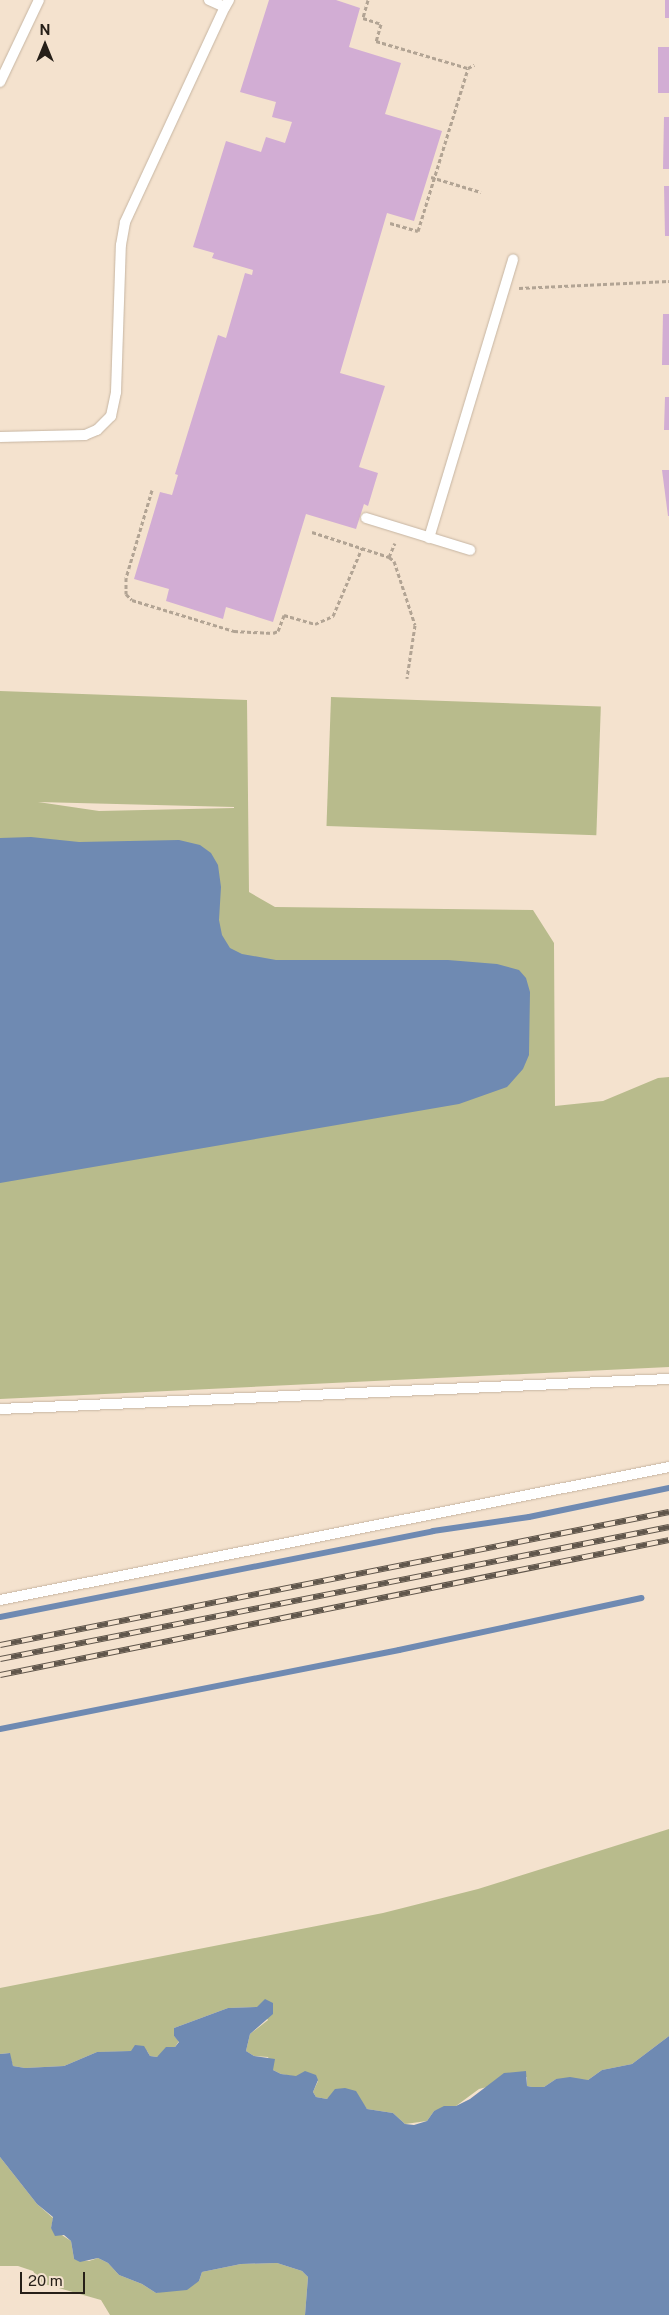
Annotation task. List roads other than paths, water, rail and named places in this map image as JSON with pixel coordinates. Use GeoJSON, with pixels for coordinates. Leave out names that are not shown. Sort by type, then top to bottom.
{"type":"FeatureCollection","features":[{"type":"Feature","properties":{"kind":"lane"},"geometry":{"type":"LineString","coordinates":[[0,82],[39,0]]}},
{"type":"Feature","properties":{"kind":"lane"},"geometry":{"type":"LineString","coordinates":[[0,437],[84,436],[97,430],[111,416],[116,392],[121,244],[125,222],[227,4],[209,0]]}},
{"type":"Feature","properties":{"kind":"lane"},"geometry":{"type":"LineString","coordinates":[[429,538],[513,259]]}},
{"type":"Feature","properties":{"kind":"lane"},"geometry":{"type":"LineString","coordinates":[[366,518],[470,550]]}},
{"type":"Feature","properties":{"kind":"lane"},"geometry":{"type":"LineString","coordinates":[[0,1409],[669,1379]]}},
{"type":"Feature","properties":{"kind":"lane"},"geometry":{"type":"LineString","coordinates":[[0,1600],[669,1467]]}},
{"type":"Feature","properties":{"kind":"water"},"geometry":{"type":"Polygon","coordinates":[[[31,837],[79,842],[179,840],[200,845],[211,853],[218,865],[221,887],[219,920],[222,935],[230,948],[242,954],[276,960],[448,960],[497,964],[519,970],[526,978],[530,992],[529,1055],[523,1069],[507,1087],[459,1104],[0,1183],[0,838],[31,837]]]}},
{"type":"Feature","properties":{"kind":"water"},"geometry":{"type":"Polygon","coordinates":[[[265,1999],[273,2003],[273,2014],[250,2034],[246,2051],[254,2056],[275,2059],[273,2070],[281,2074],[296,2076],[305,2071],[316,2075],[318,2080],[313,2092],[316,2097],[327,2099],[335,2089],[345,2088],[356,2091],[367,2109],[393,2113],[405,2124],[414,2125],[427,2121],[434,2111],[444,2106],[456,2106],[470,2099],[504,2073],[526,2071],[527,2086],[532,2087],[544,2087],[556,2079],[570,2077],[588,2080],[602,2070],[632,2064],[669,2036],[669,2315],[305,2315],[308,2277],[302,2271],[277,2263],[241,2264],[202,2272],[199,2281],[187,2290],[156,2293],[142,2284],[119,2275],[108,2263],[98,2258],[80,2262],[74,2259],[71,2241],[64,2235],[55,2236],[51,2228],[53,2217],[37,2204],[0,2157],[0,2054],[10,2053],[13,2066],[25,2068],[64,2066],[97,2052],[131,2051],[135,2045],[144,2046],[150,2056],[157,2057],[166,2047],[175,2047],[179,2042],[174,2036],[174,2028],[228,2008],[257,2007],[265,1999]]]}},
{"type":"Feature","properties":{"kind":"waterway"},"geometry":{"type":"LineString","coordinates":[[0,1617],[433,1531],[529,1517],[669,1488]]}},
{"type":"Feature","properties":{"kind":"waterway"},"geometry":{"type":"LineString","coordinates":[[0,1729],[399,1650],[641,1598]]}},
{"type":"Feature","properties":{"kind":"railway"},"geometry":{"type":"LineString","coordinates":[[0,1645],[669,1512]]}},
{"type":"Feature","properties":{"kind":"railway"},"geometry":{"type":"LineString","coordinates":[[0,1659],[669,1527]]}},
{"type":"Feature","properties":{"kind":"railway"},"geometry":{"type":"LineString","coordinates":[[0,1675],[669,1540]]}}]}
